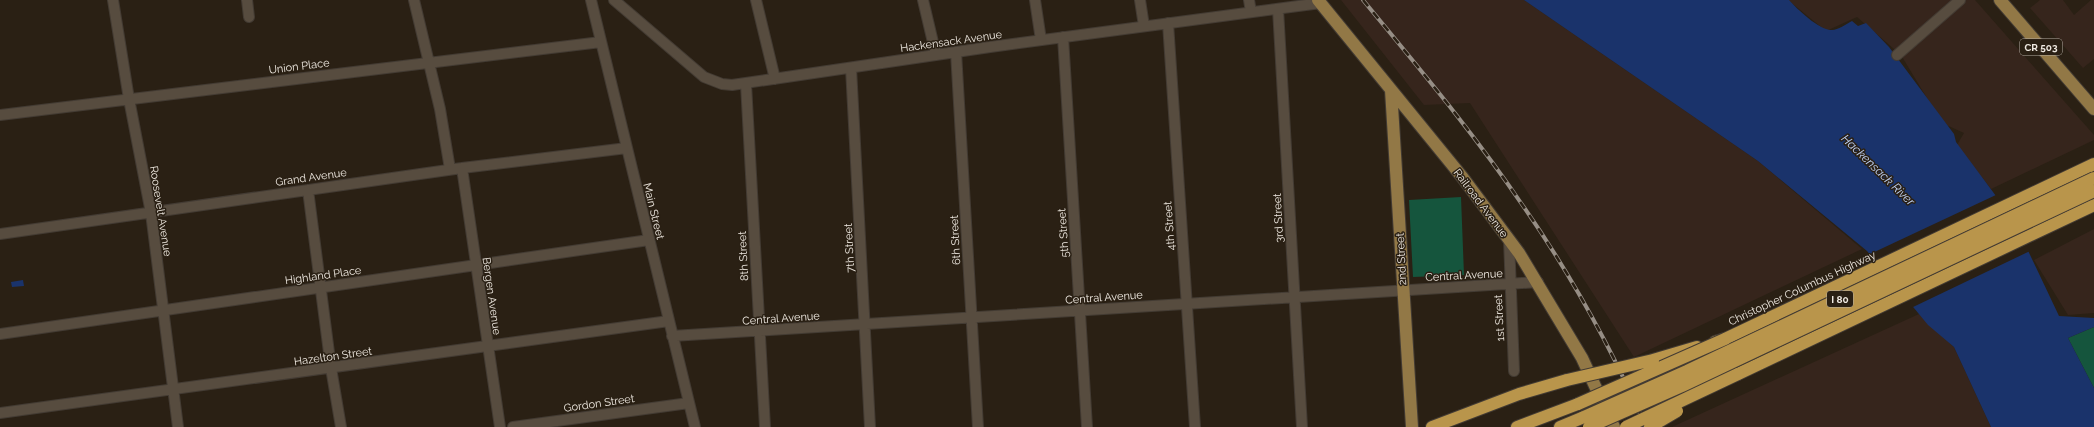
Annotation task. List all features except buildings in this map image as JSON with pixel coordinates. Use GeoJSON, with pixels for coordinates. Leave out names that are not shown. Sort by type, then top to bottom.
{"type":"FeatureCollection","features":[{"type":"Feature","properties":{"kind":"highway","name":"Christopher Columbus Highway"},"geometry":{"type":"LineString","coordinates":[[1517,427],[1578,404],[1725,339],[2094,164]]}},
{"type":"Feature","properties":{"kind":"highway","name":"I 80"},"geometry":{"type":"LineString","coordinates":[[1588,423],[1693,369],[2094,178]]}},
{"type":"Feature","properties":{"kind":"highway","name":"I 80"},"geometry":{"type":"LineString","coordinates":[[1560,427],[1588,423],[1682,386],[2094,191]]}},
{"type":"Feature","properties":{"kind":"highway","name":"I 80"},"geometry":{"type":"LineString","coordinates":[[1626,427],[2094,205]]}},
{"type":"Feature","properties":{"kind":"highway"},"geometry":{"type":"LineString","coordinates":[[1432,427],[1519,394],[1567,380],[1627,367],[1725,339]]}},
{"type":"Feature","properties":{"kind":"highway"},"geometry":{"type":"LineString","coordinates":[[1650,427],[1738,374]]}},
{"type":"Feature","properties":{"kind":"main road","name":"CR 503"},"geometry":{"type":"LineString","coordinates":[[2000,0],[2094,108]]}},
{"type":"Feature","properties":{"kind":"main road","name":"Railroad Avenue"},"geometry":{"type":"LineString","coordinates":[[1319,2],[1492,215],[1509,239],[1538,282],[1582,358],[1614,427]]}},
{"type":"Feature","properties":{"kind":"main road","name":"2nd Street"},"geometry":{"type":"LineString","coordinates":[[1391,90],[1402,291],[1412,427]]}},
{"type":"Feature","properties":{"kind":"street","name":"Roosevelt Avenue"},"geometry":{"type":"LineString","coordinates":[[113,0],[128,99],[151,213],[178,427]]}},
{"type":"Feature","properties":{"kind":"street"},"geometry":{"type":"LineString","coordinates":[[247,0],[249,17]]}},
{"type":"Feature","properties":{"kind":"street"},"geometry":{"type":"LineString","coordinates":[[414,0],[440,109],[450,169]]}},
{"type":"Feature","properties":{"kind":"street","name":"Main Street"},"geometry":{"type":"LineString","coordinates":[[591,0],[695,427]]}},
{"type":"Feature","properties":{"kind":"street","name":"Hackensack Avenue"},"geometry":{"type":"LineString","coordinates":[[614,0],[704,77],[722,84],[746,84],[956,52],[1319,2]]}},
{"type":"Feature","properties":{"kind":"street"},"geometry":{"type":"LineString","coordinates":[[756,0],[775,79]]}},
{"type":"Feature","properties":{"kind":"street"},"geometry":{"type":"LineString","coordinates":[[923,0],[936,55]]}},
{"type":"Feature","properties":{"kind":"street"},"geometry":{"type":"LineString","coordinates":[[1034,0],[1041,40]]}},
{"type":"Feature","properties":{"kind":"street"},"geometry":{"type":"LineString","coordinates":[[1140,0],[1144,26]]}},
{"type":"Feature","properties":{"kind":"street"},"geometry":{"type":"LineString","coordinates":[[1249,0],[1251,12]]}},
{"type":"Feature","properties":{"kind":"street"},"geometry":{"type":"LineString","coordinates":[[1897,55],[1960,0]]}},
{"type":"Feature","properties":{"kind":"street","name":"3rd Street"},"geometry":{"type":"LineString","coordinates":[[1278,8],[1302,427]]}},
{"type":"Feature","properties":{"kind":"street","name":"4th Street"},"geometry":{"type":"LineString","coordinates":[[1168,23],[1195,427]]}},
{"type":"Feature","properties":{"kind":"street","name":"5th Street"},"geometry":{"type":"LineString","coordinates":[[1063,37],[1087,427]]}},
{"type":"Feature","properties":{"kind":"street","name":"Union Place"},"geometry":{"type":"LineString","coordinates":[[0,115],[601,42]]}},
{"type":"Feature","properties":{"kind":"street","name":"6th Street"},"geometry":{"type":"LineString","coordinates":[[956,52],[978,427]]}},
{"type":"Feature","properties":{"kind":"street","name":"7th Street"},"geometry":{"type":"LineString","coordinates":[[850,68],[870,427]]}},
{"type":"Feature","properties":{"kind":"street","name":"8th Street"},"geometry":{"type":"LineString","coordinates":[[746,84],[765,427]]}},
{"type":"Feature","properties":{"kind":"street","name":"Grand Avenue"},"geometry":{"type":"LineString","coordinates":[[0,234],[450,169],[627,148]]}},
{"type":"Feature","properties":{"kind":"street","name":"Bergen Avenue"},"geometry":{"type":"LineString","coordinates":[[462,168],[500,427]]}},
{"type":"Feature","properties":{"kind":"street"},"geometry":{"type":"LineString","coordinates":[[308,190],[331,368],[341,427]]}},
{"type":"Feature","properties":{"kind":"street","name":"1st Street"},"geometry":{"type":"LineString","coordinates":[[1509,239],[1514,371]]}},
{"type":"Feature","properties":{"kind":"street","name":"Highland Place"},"geometry":{"type":"LineString","coordinates":[[0,334],[649,240]]}},
{"type":"Feature","properties":{"kind":"street","name":"Central Avenue"},"geometry":{"type":"LineString","coordinates":[[672,336],[760,332],[865,324],[1510,285],[1538,282]]}},
{"type":"Feature","properties":{"kind":"street","name":"Hazelton Street"},"geometry":{"type":"LineString","coordinates":[[0,413],[669,322]]}},
{"type":"Feature","properties":{"kind":"street","name":"Gordon Street"},"geometry":{"type":"LineString","coordinates":[[512,427],[689,403]]}},
{"type":"Feature","properties":{"kind":"shaded area"},"geometry":{"type":"Polygon","coordinates":[[[1341,0],[1524,0],[1758,161],[1862,249],[1634,357],[1470,103],[1424,105],[1341,0]]]}},
{"type":"Feature","properties":{"kind":"shaded area"},"geometry":{"type":"Polygon","coordinates":[[[1788,0],[1975,0],[2094,135],[2094,140],[1991,189],[1957,145],[1964,133],[1942,123],[1901,55],[1857,17],[1826,31],[1788,0]]]}},
{"type":"Feature","properties":{"kind":"shaded area"},"geometry":{"type":"Polygon","coordinates":[[[2040,0],[2063,0],[2074,15],[2091,0],[2094,0],[2094,59],[2083,68],[2030,8],[2040,0]]]}},
{"type":"Feature","properties":{"kind":"shaded area"},"geometry":{"type":"Polygon","coordinates":[[[2094,229],[2094,313],[2068,315],[2034,260],[2094,229]]]}},
{"type":"Feature","properties":{"kind":"shaded area"},"geometry":{"type":"Polygon","coordinates":[[[1919,314],[1954,347],[1991,427],[1672,427],[1919,314]]]}},
{"type":"Feature","properties":{"kind":"green space"},"geometry":{"type":"Polygon","coordinates":[[[1461,197],[1464,275],[1413,277],[1409,200],[1461,197]]]}},
{"type":"Feature","properties":{"kind":"green space"},"geometry":{"type":"Polygon","coordinates":[[[2094,327],[2094,388],[2068,338],[2094,327]]]}},
{"type":"Feature","properties":{"kind":"water","name":"Hackensack River"},"geometry":{"type":"Polygon","coordinates":[[[1524,0],[1789,0],[1809,19],[1827,29],[1837,29],[1852,21],[1858,26],[1866,23],[1889,47],[1954,134],[1956,142],[2013,219],[2059,316],[2094,318],[2094,327],[2068,338],[2094,388],[2094,427],[1991,427],[1954,347],[1928,325],[1867,251],[1758,161],[1524,0]]]}},
{"type":"Feature","properties":{"kind":"water"},"geometry":{"type":"Polygon","coordinates":[[[23,280],[24,286],[12,287],[11,282],[23,280]]]}},
{"type":"Feature","properties":{"kind":"pier"},"geometry":{"type":"Polygon","coordinates":[[[1998,194],[2015,218],[2030,251],[1911,308],[1868,255],[1998,194]]]}},
{"type":"Feature","properties":{"kind":"railway"},"geometry":{"type":"LineString","coordinates":[[1363,0],[1484,151],[1539,230],[1589,312],[1619,369],[1646,427]]}}]}
